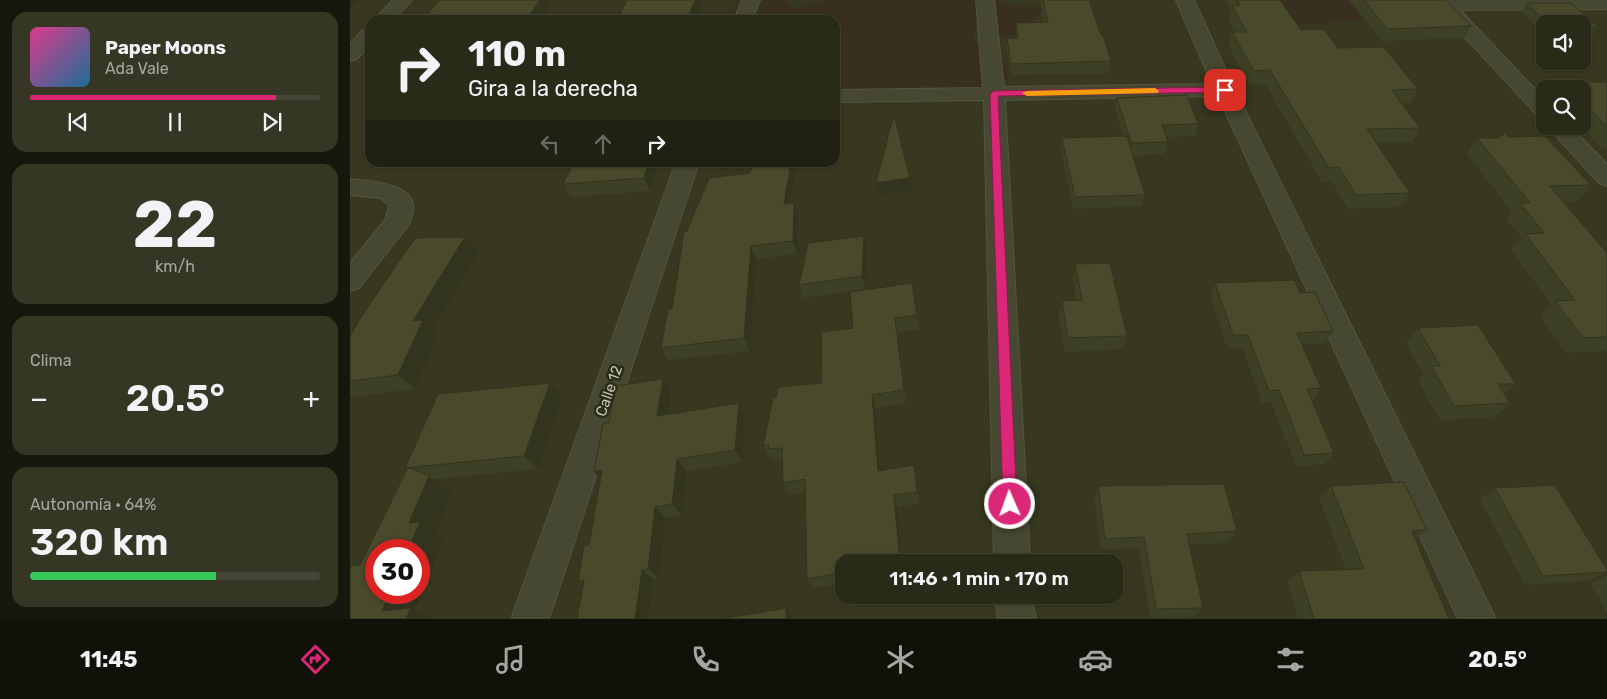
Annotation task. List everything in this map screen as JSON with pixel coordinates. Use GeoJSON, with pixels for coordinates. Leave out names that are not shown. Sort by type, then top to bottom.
{"type":"FeatureCollection","features":[{"type":"Feature","properties":{"kind":"street"},"geometry":{"type":"LineString","coordinates":[[389,15],[403,0]]}},
{"type":"Feature","properties":{"kind":"street"},"geometry":{"type":"LineString","coordinates":[[745,15],[752,0]]}},
{"type":"Feature","properties":{"kind":"street"},"geometry":{"type":"LineString","coordinates":[[985,0],[994,94],[1012,554]]}},
{"type":"Feature","properties":{"kind":"street"},"geometry":{"type":"LineString","coordinates":[[1185,0],[1225,90],[1478,619]]}},
{"type":"Feature","properties":{"kind":"street"},"geometry":{"type":"LineString","coordinates":[[1443,2],[1607,4]]}},
{"type":"Feature","properties":{"kind":"street"},"geometry":{"type":"LineString","coordinates":[[1443,2],[1536,102]]}},
{"type":"Feature","properties":{"kind":"street"},"geometry":{"type":"LineString","coordinates":[[350,55],[365,39]]}},
{"type":"Feature","properties":{"kind":"street"},"geometry":{"type":"LineString","coordinates":[[840,96],[1225,90]]}},
{"type":"Feature","properties":{"kind":"street"},"geometry":{"type":"LineString","coordinates":[[1566,135],[1607,178]]}},
{"type":"Feature","properties":{"kind":"street","name":"Calle 12"},"geometry":{"type":"LineString","coordinates":[[530,619],[686,167]]}},
{"type":"Feature","properties":{"kind":"street"},"geometry":{"type":"LineString","coordinates":[[350,187],[386,191],[398,199],[401,205],[398,221],[350,281]]}},
{"type":"Feature","properties":{"kind":"street"},"geometry":{"type":"LineString","coordinates":[[1014,604],[1017,619]]}},
{"type":"Feature","properties":{"kind":"shaded area"},"geometry":{"type":"Polygon","coordinates":[[[737,0],[784,0],[795,8],[805,7],[824,0],[998,0],[1010,5],[1034,6],[1042,10],[1021,31],[1014,35],[1006,37],[996,35],[995,30],[999,25],[992,23],[982,24],[976,28],[974,37],[977,46],[999,58],[1010,68],[1006,70],[1008,77],[1003,82],[985,90],[840,95],[840,15],[720,15],[736,5],[737,0]]]}},
{"type":"Feature","properties":{"kind":"shaded area"},"geometry":{"type":"Polygon","coordinates":[[[1277,0],[1349,0],[1354,2],[1365,18],[1351,22],[1297,24],[1271,7],[1277,0]]]}},
{"type":"Feature","properties":{"kind":"building"},"geometry":{"type":"Polygon","coordinates":[[[440,0],[540,0],[530,15],[426,15],[440,0]]]}},
{"type":"Feature","properties":{"kind":"building"},"geometry":{"type":"Polygon","coordinates":[[[627,0],[695,0],[689,15],[620,15],[627,0]]]}},
{"type":"Feature","properties":{"kind":"building"},"geometry":{"type":"Polygon","coordinates":[[[1043,0],[1089,0],[1111,61],[1011,64],[1007,38],[1018,38],[1016,23],[1048,22],[1043,0]]]}},
{"type":"Feature","properties":{"kind":"building"},"geometry":{"type":"Polygon","coordinates":[[[1237,0],[1280,0],[1301,30],[1324,29],[1338,48],[1384,47],[1418,89],[1392,90],[1420,128],[1367,129],[1410,193],[1356,195],[1339,167],[1329,168],[1270,70],[1254,71],[1232,32],[1247,32],[1232,6],[1240,5],[1237,0]]]}},
{"type":"Feature","properties":{"kind":"building"},"geometry":{"type":"Polygon","coordinates":[[[1364,0],[1446,0],[1471,26],[1387,29],[1364,0]]]}},
{"type":"Feature","properties":{"kind":"building"},"geometry":{"type":"Polygon","coordinates":[[[1527,3],[1571,3],[1584,15],[1539,15],[1527,3]]]}},
{"type":"Feature","properties":{"kind":"building"},"geometry":{"type":"Polygon","coordinates":[[[1591,21],[1598,27],[1591,27],[1591,21]]]}},
{"type":"Feature","properties":{"kind":"building"},"geometry":{"type":"Polygon","coordinates":[[[1591,82],[1607,82],[1607,126],[1591,110],[1591,82]]]}},
{"type":"Feature","properties":{"kind":"building"},"geometry":{"type":"Polygon","coordinates":[[[1187,95],[1198,124],[1162,125],[1168,142],[1131,143],[1117,98],[1187,95]]]}},
{"type":"Feature","properties":{"kind":"building"},"geometry":{"type":"Polygon","coordinates":[[[894,114],[910,178],[876,183],[894,114]]]}},
{"type":"Feature","properties":{"kind":"building"},"geometry":{"type":"Polygon","coordinates":[[[1505,133],[1508,137],[1545,136],[1591,185],[1550,186],[1607,253],[1607,337],[1583,338],[1555,301],[1575,300],[1525,234],[1544,233],[1520,203],[1530,203],[1477,138],[1499,138],[1505,133]]]}},
{"type":"Feature","properties":{"kind":"building"},"geometry":{"type":"Polygon","coordinates":[[[1127,136],[1145,195],[1075,197],[1062,138],[1127,136]]]}},
{"type":"Feature","properties":{"kind":"building"},"geometry":{"type":"Polygon","coordinates":[[[572,167],[647,167],[644,178],[563,184],[572,167]]]}},
{"type":"Feature","properties":{"kind":"building"},"geometry":{"type":"Polygon","coordinates":[[[752,167],[790,167],[784,204],[794,203],[793,241],[751,246],[744,338],[661,348],[668,309],[672,309],[684,232],[687,231],[709,178],[750,173],[752,167]]]}},
{"type":"Feature","properties":{"kind":"building"},"geometry":{"type":"Polygon","coordinates":[[[864,236],[862,276],[799,285],[808,243],[864,236]]]}},
{"type":"Feature","properties":{"kind":"building"},"geometry":{"type":"Polygon","coordinates":[[[465,237],[413,321],[423,320],[398,375],[350,381],[350,337],[359,320],[415,238],[465,237]]]}},
{"type":"Feature","properties":{"kind":"building"},"geometry":{"type":"Polygon","coordinates":[[[1110,263],[1127,336],[1068,338],[1062,301],[1082,300],[1075,264],[1110,263]]]}},
{"type":"Feature","properties":{"kind":"building"},"geometry":{"type":"Polygon","coordinates":[[[1294,280],[1300,293],[1315,292],[1333,331],[1297,333],[1321,388],[1307,389],[1334,453],[1304,455],[1279,390],[1269,391],[1248,335],[1233,335],[1215,283],[1294,280]]]}},
{"type":"Feature","properties":{"kind":"building"},"geometry":{"type":"Polygon","coordinates":[[[912,283],[917,315],[895,318],[904,390],[872,395],[878,471],[914,465],[917,492],[894,495],[899,554],[835,554],[835,574],[807,579],[805,479],[783,483],[782,448],[768,449],[769,445],[763,446],[773,398],[776,398],[778,387],[822,383],[821,332],[853,328],[850,292],[912,283]]]}},
{"type":"Feature","properties":{"kind":"building"},"geometry":{"type":"Polygon","coordinates":[[[1478,325],[1516,384],[1498,384],[1510,403],[1454,406],[1431,366],[1440,366],[1418,328],[1478,325]]]}},
{"type":"Feature","properties":{"kind":"building"},"geometry":{"type":"Polygon","coordinates":[[[663,379],[657,416],[739,403],[735,450],[677,459],[672,504],[655,507],[648,569],[642,570],[635,619],[577,619],[584,580],[578,581],[584,546],[589,545],[602,470],[594,472],[603,423],[609,423],[615,386],[663,379]]]}},
{"type":"Feature","properties":{"kind":"building"},"geometry":{"type":"Polygon","coordinates":[[[550,383],[524,456],[405,468],[438,394],[550,383]]]}},
{"type":"Feature","properties":{"kind":"building"},"geometry":{"type":"Polygon","coordinates":[[[408,467],[429,476],[409,523],[420,522],[413,539],[373,539],[408,467]]]}},
{"type":"Feature","properties":{"kind":"building"},"geometry":{"type":"Polygon","coordinates":[[[1404,482],[1427,530],[1412,531],[1449,619],[1314,619],[1299,571],[1364,569],[1331,486],[1404,482]]]}},
{"type":"Feature","properties":{"kind":"building"},"geometry":{"type":"Polygon","coordinates":[[[1224,484],[1237,531],[1187,534],[1203,608],[1156,609],[1144,537],[1105,539],[1098,486],[1224,484]]]}},
{"type":"Feature","properties":{"kind":"building"},"geometry":{"type":"Polygon","coordinates":[[[1555,485],[1607,572],[1543,576],[1495,488],[1555,485]]]}},
{"type":"Feature","properties":{"kind":"building"},"geometry":{"type":"Polygon","coordinates":[[[365,555],[365,604],[385,604],[382,611],[411,608],[406,619],[350,619],[350,566],[360,565],[365,555]]]}},
{"type":"Feature","properties":{"kind":"building"},"geometry":{"type":"Polygon","coordinates":[[[786,608],[786,619],[720,619],[786,608]]]}},
{"type":"Feature","properties":{"kind":"slow traffic"},"geometry":{"type":"LineString","coordinates":[[1027,93],[1155,91]]}},
{"type":"Feature","properties":{"kind":"route"},"geometry":{"type":"LineString","coordinates":[[1010,504],[994,94],[1225,90]]}}]}
